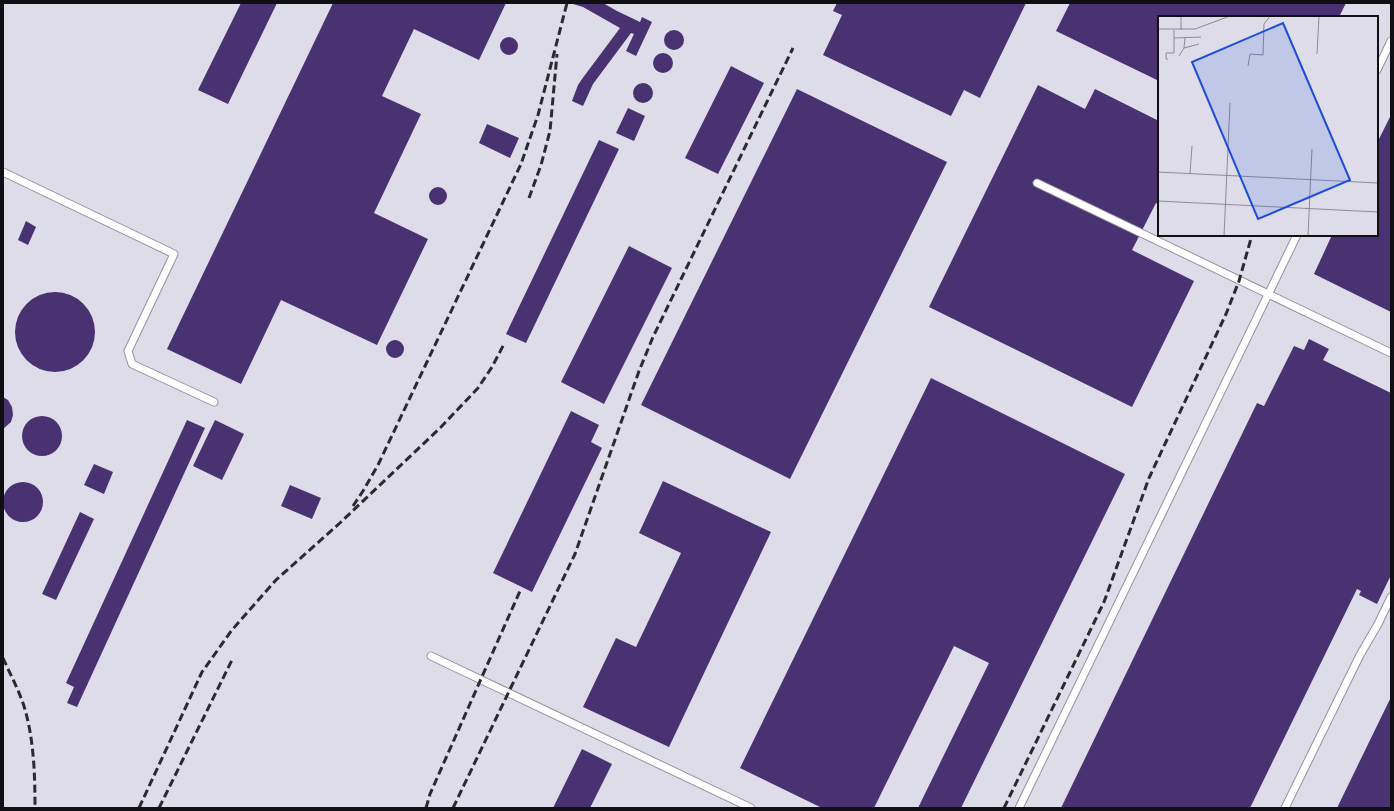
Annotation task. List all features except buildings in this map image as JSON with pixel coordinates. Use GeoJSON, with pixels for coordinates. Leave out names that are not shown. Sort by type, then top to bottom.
{"type":"FeatureCollection","features":[{"type":"Feature","properties":{"kind":"lane"},"geometry":{"type":"LineString","coordinates":[[1378,68],[1391,41]]}},
{"type":"Feature","properties":{"kind":"lane"},"geometry":{"type":"LineString","coordinates":[[3,172],[174,254],[128,351],[132,364],[214,402]]}},
{"type":"Feature","properties":{"kind":"lane"},"geometry":{"type":"LineString","coordinates":[[1037,183],[1391,353]]}},
{"type":"Feature","properties":{"kind":"lane"},"geometry":{"type":"LineString","coordinates":[[1019,808],[1297,236]]}},
{"type":"Feature","properties":{"kind":"lane"},"geometry":{"type":"LineString","coordinates":[[1285,808],[1360,654],[1378,624],[1391,597]]}},
{"type":"Feature","properties":{"kind":"lane"},"geometry":{"type":"LineString","coordinates":[[431,656],[751,808]]}},
{"type":"Feature","properties":{"kind":"railway"},"geometry":{"type":"LineString","coordinates":[[353,506],[378,465],[521,164],[538,115],[567,3]]}},
{"type":"Feature","properties":{"kind":"railway"},"geometry":{"type":"LineString","coordinates":[[453,808],[575,554],[639,371],[653,337],[793,48]]}},
{"type":"Feature","properties":{"kind":"railway"},"geometry":{"type":"LineString","coordinates":[[529,198],[541,165],[550,131],[557,54]]}},
{"type":"Feature","properties":{"kind":"railway"},"geometry":{"type":"LineString","coordinates":[[1004,808],[1104,602],[1149,478],[1226,314],[1239,281],[1252,236]]}},
{"type":"Feature","properties":{"kind":"railway"},"geometry":{"type":"LineString","coordinates":[[139,808],[202,672],[232,630],[276,580],[341,522],[441,427],[478,388],[492,367],[504,344]]}},
{"type":"Feature","properties":{"kind":"railway"},"geometry":{"type":"LineString","coordinates":[[426,808],[430,794],[520,591]]}},
{"type":"Feature","properties":{"kind":"railway"},"geometry":{"type":"LineString","coordinates":[[3,658],[16,685],[29,725],[34,760],[35,808]]}},
{"type":"Feature","properties":{"kind":"railway"},"geometry":{"type":"LineString","coordinates":[[159,808],[232,660]]}}]}
